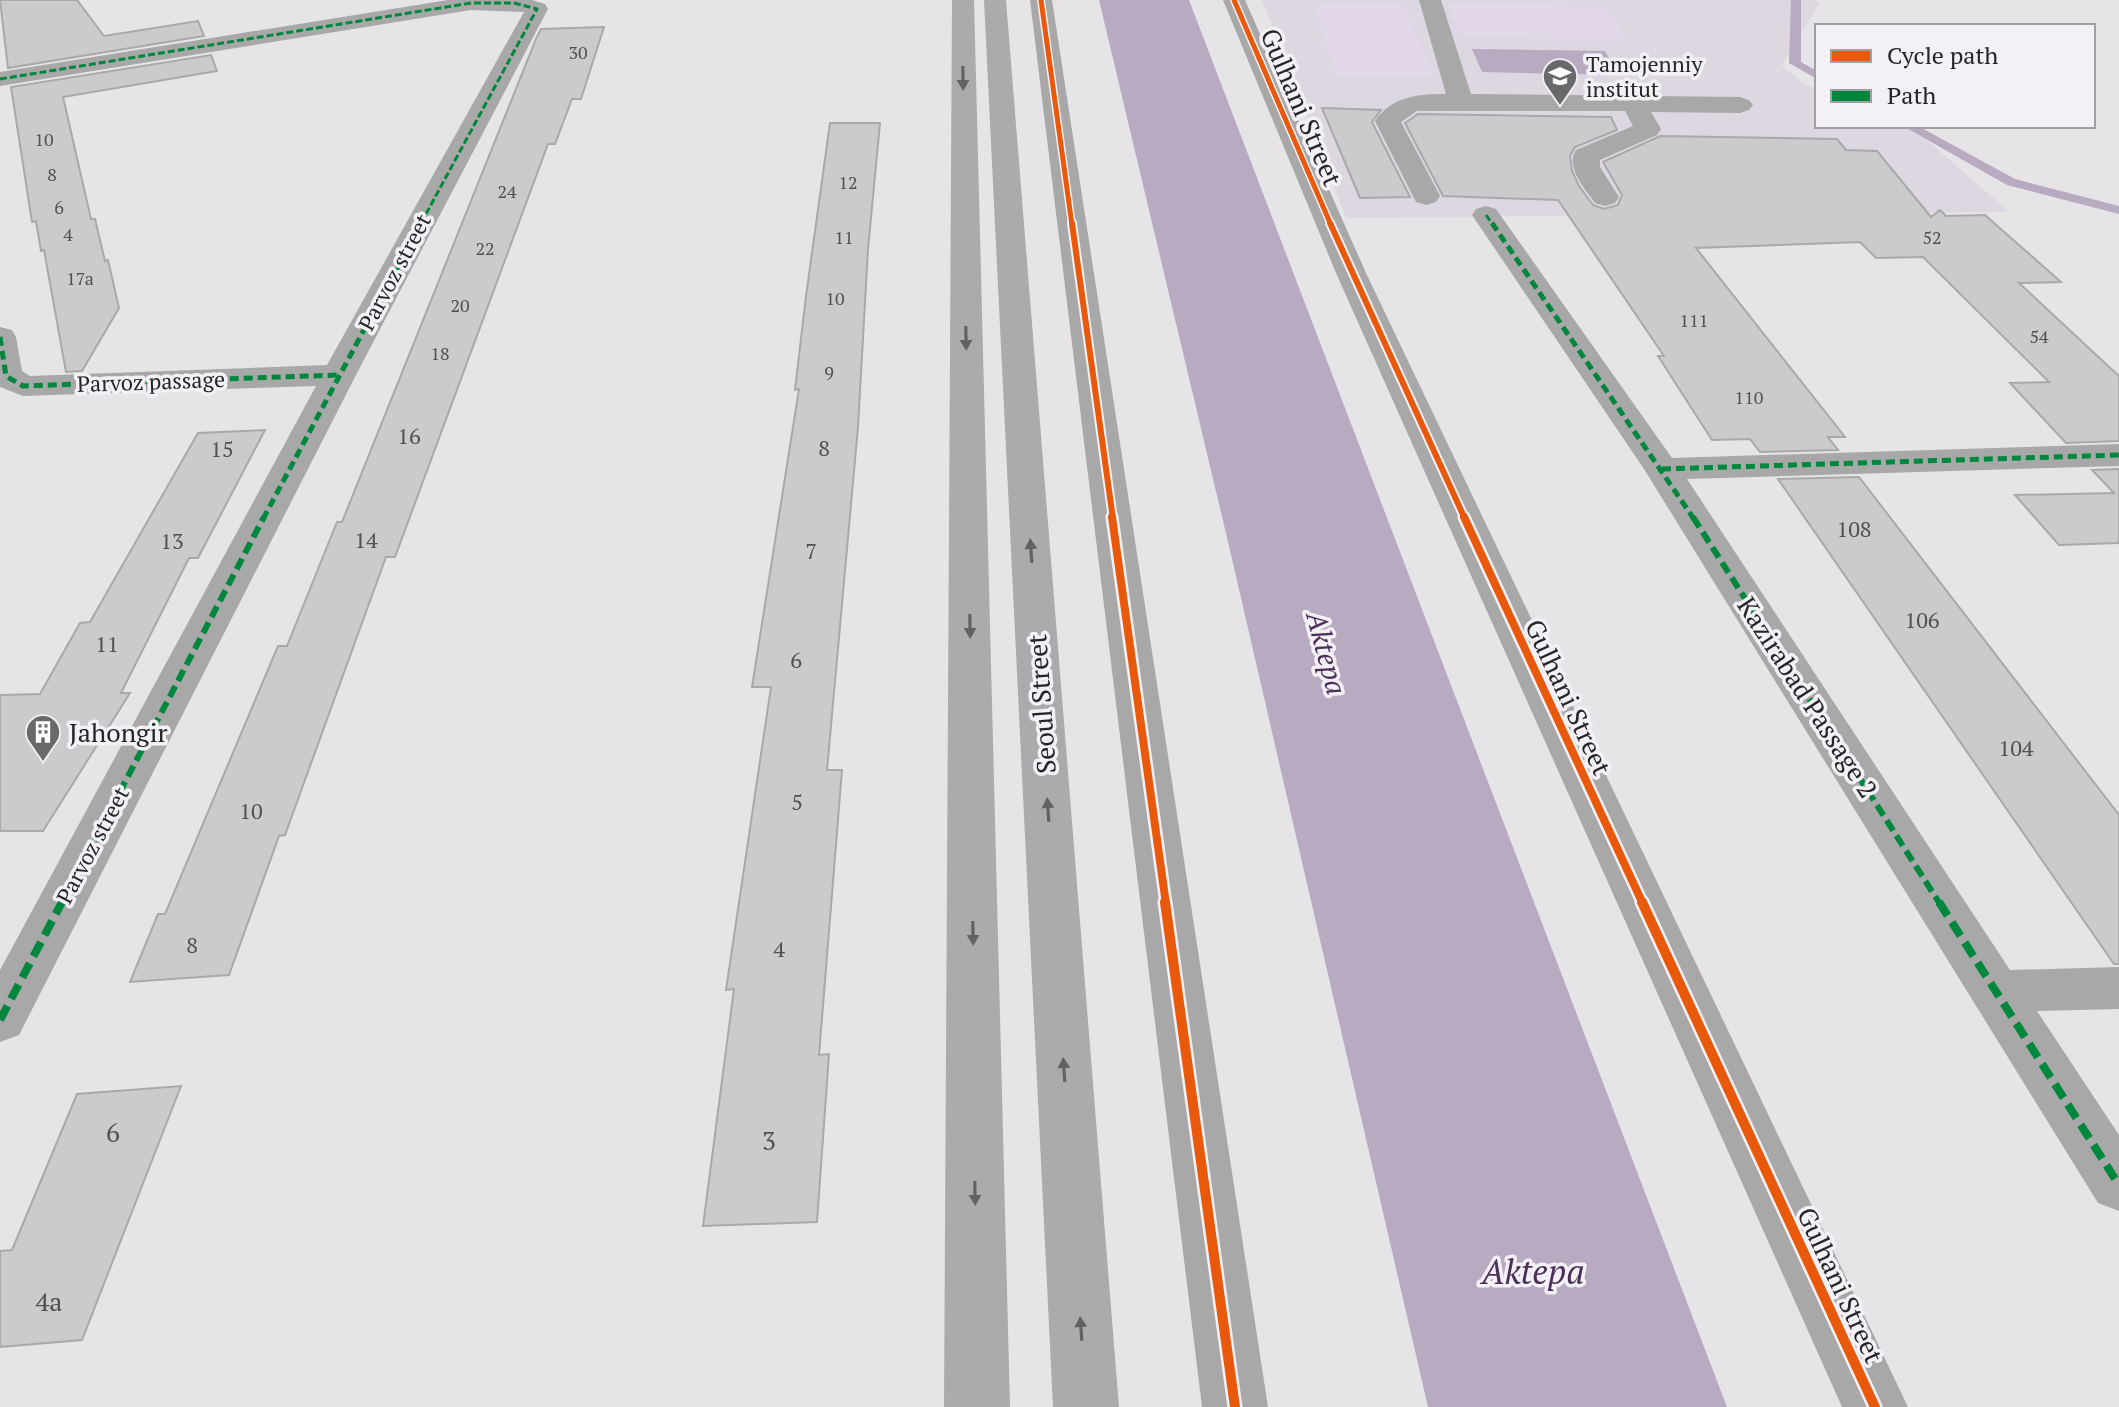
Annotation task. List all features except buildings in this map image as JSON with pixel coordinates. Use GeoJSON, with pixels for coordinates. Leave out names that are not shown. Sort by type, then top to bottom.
{"type":"FeatureCollection","features":[{"type":"Feature","properties":{"kind":"main road"},"geometry":{"type":"LineString","coordinates":[[963,0],[977,1407]]}},
{"type":"Feature","properties":{"kind":"main road","name":"Seoul Street"},"geometry":{"type":"LineString","coordinates":[[995,0],[1086,1407]]}},
{"type":"Feature","properties":{"kind":"street"},"geometry":{"type":"LineString","coordinates":[[1041,0],[1235,1407]]}},
{"type":"Feature","properties":{"kind":"street","name":"Gulhani Street"},"geometry":{"type":"LineString","coordinates":[[1234,0],[1351,273],[1875,1407]]}},
{"type":"Feature","properties":{"kind":"street"},"geometry":{"type":"LineString","coordinates":[[1430,0],[1461,102]]}},
{"type":"Feature","properties":{"kind":"street","name":"Parvoz street"},"geometry":{"type":"LineString","coordinates":[[0,79],[471,3],[529,4],[537,9],[339,375],[0,1020]]}},
{"type":"Feature","properties":{"kind":"street"},"geometry":{"type":"LineString","coordinates":[[1426,196],[1388,121],[1396,109],[1412,104],[1740,105]]}},
{"type":"Feature","properties":{"kind":"street"},"geometry":{"type":"LineString","coordinates":[[1605,197],[1586,167],[1586,156],[1648,129],[1633,104]]}},
{"type":"Feature","properties":{"kind":"street","name":"Kazirabad Passage 2"},"geometry":{"type":"LineString","coordinates":[[1486,215],[1662,469],[2119,1185]]}},
{"type":"Feature","properties":{"kind":"street","name":"Parvoz passage"},"geometry":{"type":"LineString","coordinates":[[0,337],[6,376],[23,386],[339,375]]}},
{"type":"Feature","properties":{"kind":"street"},"geometry":{"type":"LineString","coordinates":[[1662,469],[2119,455]]}},
{"type":"Feature","properties":{"kind":"street"},"geometry":{"type":"LineString","coordinates":[[1996,991],[2119,988]]}},
{"type":"Feature","properties":{"kind":"shaded area","name":"Tamojenniy institut"},"geometry":{"type":"Polygon","coordinates":[[[1262,0],[1815,0],[1819,4],[1782,65],[1805,85],[1815,88],[1815,128],[1913,128],[2009,212],[1346,218],[1262,0]]]}},
{"type":"Feature","properties":{"kind":"shaded area"},"geometry":{"type":"Polygon","coordinates":[[[1448,4],[1606,7],[1626,40],[1460,37],[1448,4]]]}},
{"type":"Feature","properties":{"kind":"shaded area"},"geometry":{"type":"Polygon","coordinates":[[[1314,6],[1404,6],[1435,74],[1336,74],[1314,6]]]}},
{"type":"Feature","properties":{"kind":"water","name":"Aktepa"},"geometry":{"type":"Polygon","coordinates":[[[1099,0],[1189,0],[1727,1407],[1428,1407],[1099,0]]]}},
{"type":"Feature","properties":{"kind":"water"},"geometry":{"type":"Polygon","coordinates":[[[1472,49],[1605,51],[1618,75],[1482,72],[1472,49]]]}},
{"type":"Feature","properties":{"kind":"waterway"},"geometry":{"type":"LineString","coordinates":[[1796,0],[1795,63],[1815,75]]}},
{"type":"Feature","properties":{"kind":"waterway"},"geometry":{"type":"LineString","coordinates":[[1913,128],[2011,182],[2119,210]]}},
{"type":"Feature","properties":{"kind":"marked path"},"geometry":{"type":"LineString","coordinates":[[0,79],[471,3],[514,3],[537,9],[339,375],[0,1020]]}},
{"type":"Feature","properties":{"kind":"marked path"},"geometry":{"type":"LineString","coordinates":[[1486,215],[1662,469],[2119,1185]]}},
{"type":"Feature","properties":{"kind":"marked path"},"geometry":{"type":"LineString","coordinates":[[0,337],[6,376],[23,386],[339,375]]}},
{"type":"Feature","properties":{"kind":"marked path"},"geometry":{"type":"LineString","coordinates":[[1662,469],[2119,455]]}},
{"type":"Feature","properties":{"kind":"cycle path"},"geometry":{"type":"LineString","coordinates":[[1041,0],[1235,1407]]}},
{"type":"Feature","properties":{"kind":"cycle path"},"geometry":{"type":"LineString","coordinates":[[1234,0],[1351,273],[1875,1407]]}},
{"type":"Feature","properties":{"kind":"place","name":"Tamojenniy institut"},"geometry":{"type":"Point","coordinates":[1560,107]}},
{"type":"Feature","properties":{"kind":"place","name":"Jahongir"},"geometry":{"type":"Point","coordinates":[43,763]}}]}
